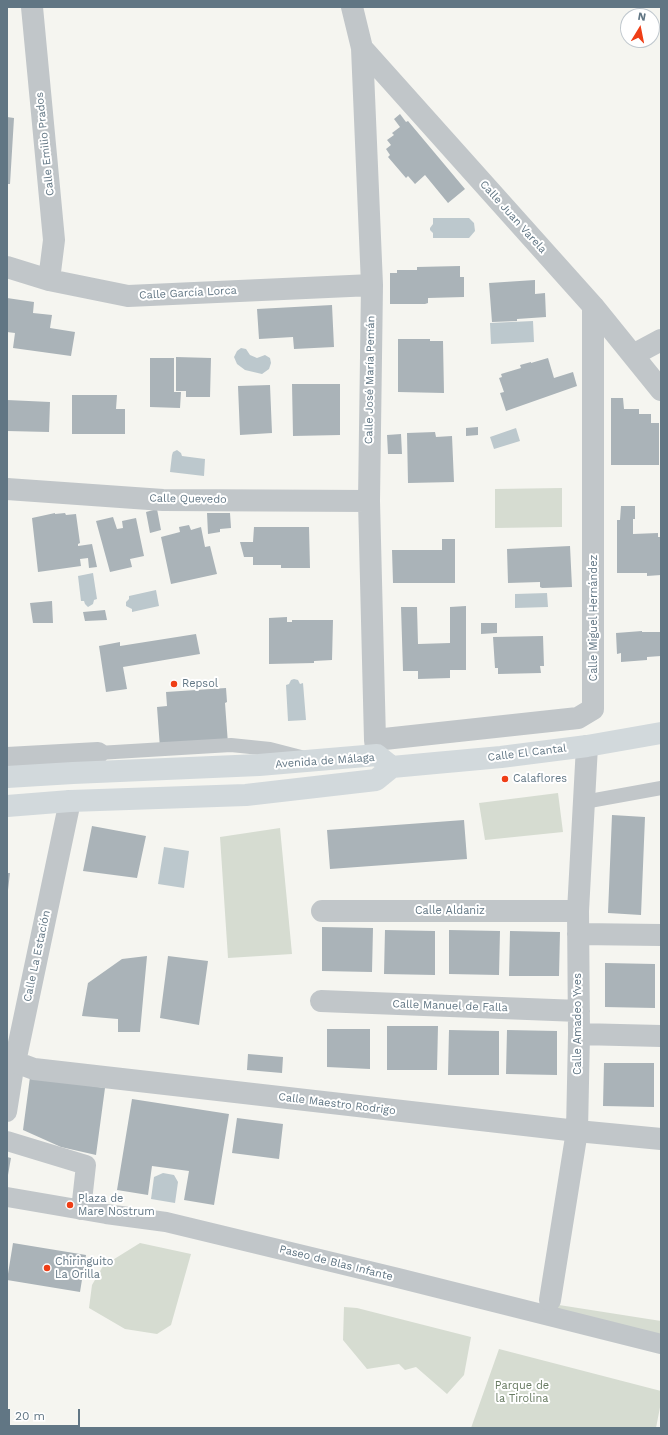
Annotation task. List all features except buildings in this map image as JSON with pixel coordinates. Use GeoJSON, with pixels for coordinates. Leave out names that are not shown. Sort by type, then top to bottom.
{"type":"FeatureCollection","features":[{"type":"Feature","properties":{"kind":"main road","name":"Calle El Cantal"},"geometry":{"type":"LineString","coordinates":[[381,754],[500,757],[587,746],[661,733]]}},
{"type":"Feature","properties":{"kind":"main road","name":"Avenida de Málaga"},"geometry":{"type":"LineString","coordinates":[[7,777],[80,758],[259,766],[381,754],[376,780],[254,794],[70,801],[7,806]]}},
{"type":"Feature","properties":{"kind":"street","name":"Calle Emilio Prados"},"geometry":{"type":"LineString","coordinates":[[32,7],[54,240],[49,280]]}},
{"type":"Feature","properties":{"kind":"street","name":"Calle José María Pemán"},"geometry":{"type":"LineString","coordinates":[[352,7],[362,48],[372,285],[369,501],[381,754]]}},
{"type":"Feature","properties":{"kind":"street","name":"Calle Juan Varela"},"geometry":{"type":"LineString","coordinates":[[362,48],[593,306],[661,390]]}},
{"type":"Feature","properties":{"kind":"street","name":"Calle García Lorca"},"geometry":{"type":"LineString","coordinates":[[7,267],[49,280],[128,296],[372,285]]}},
{"type":"Feature","properties":{"kind":"street","name":"Calle Miguel Hernández"},"geometry":{"type":"LineString","coordinates":[[381,754],[578,718],[593,709],[593,306]]}},
{"type":"Feature","properties":{"kind":"street"},"geometry":{"type":"LineString","coordinates":[[633,355],[661,340]]}},
{"type":"Feature","properties":{"kind":"street","name":"Calle Quevedo"},"geometry":{"type":"LineString","coordinates":[[7,488],[163,500],[369,501]]}},
{"type":"Feature","properties":{"kind":"street","name":"Calle Amadeo Yves"},"geometry":{"type":"LineString","coordinates":[[550,1300],[577,1131],[579,1034],[578,911],[587,746]]}},
{"type":"Feature","properties":{"kind":"street"},"geometry":{"type":"LineString","coordinates":[[7,758],[80,758],[67,783],[55,797],[41,803]]}},
{"type":"Feature","properties":{"kind":"street","name":"Calle La Estación"},"geometry":{"type":"LineString","coordinates":[[7,1112],[11,1060],[70,801]]}},
{"type":"Feature","properties":{"kind":"street","name":"Calle Aldaniz"},"geometry":{"type":"LineString","coordinates":[[322,911],[578,911]]}},
{"type":"Feature","properties":{"kind":"street"},"geometry":{"type":"LineString","coordinates":[[578,934],[661,935]]}},
{"type":"Feature","properties":{"kind":"street","name":"Calle Manuel de Falla"},"geometry":{"type":"LineString","coordinates":[[320,1000],[579,1012]]}},
{"type":"Feature","properties":{"kind":"street"},"geometry":{"type":"LineString","coordinates":[[579,1034],[661,1036]]}},
{"type":"Feature","properties":{"kind":"street","name":"Calle Maestro Rodrigo"},"geometry":{"type":"LineString","coordinates":[[11,1060],[34,1069],[577,1131],[661,1139]]}},
{"type":"Feature","properties":{"kind":"street"},"geometry":{"type":"LineString","coordinates":[[7,1141],[86,1165],[81,1210]]}},
{"type":"Feature","properties":{"kind":"street","name":"Paseo de Blas Infante"},"geometry":{"type":"LineString","coordinates":[[7,1197],[81,1210],[166,1222],[661,1344]]}},
{"type":"Feature","properties":{"kind":"lane"},"geometry":{"type":"LineString","coordinates":[[80,758],[231,745],[270,749],[317,761]]}},
{"type":"Feature","properties":{"kind":"lane"},"geometry":{"type":"LineString","coordinates":[[584,802],[661,788]]}},
{"type":"Feature","properties":{"kind":"green space"},"geometry":{"type":"Polygon","coordinates":[[[562,488],[562,527],[495,528],[495,489],[562,488]]]}},
{"type":"Feature","properties":{"kind":"green space"},"geometry":{"type":"Polygon","coordinates":[[[558,793],[563,832],[485,840],[479,803],[558,793]]]}},
{"type":"Feature","properties":{"kind":"green space"},"geometry":{"type":"Polygon","coordinates":[[[280,828],[292,954],[228,958],[220,837],[280,828]]]}},
{"type":"Feature","properties":{"kind":"green space"},"geometry":{"type":"Polygon","coordinates":[[[140,1243],[191,1254],[171,1325],[157,1334],[125,1329],[89,1308],[92,1285],[103,1266],[140,1243]]]}},
{"type":"Feature","properties":{"kind":"green space"},"geometry":{"type":"Polygon","coordinates":[[[559,1305],[661,1321],[661,1336],[547,1309],[559,1305]]]}},
{"type":"Feature","properties":{"kind":"green space"},"geometry":{"type":"Polygon","coordinates":[[[344,1307],[357,1308],[471,1337],[464,1375],[447,1394],[416,1367],[405,1370],[399,1364],[367,1369],[343,1340],[344,1307]]]}},
{"type":"Feature","properties":{"kind":"green space","name":"Parque de la Tirolina"},"geometry":{"type":"Polygon","coordinates":[[[499,1349],[661,1391],[661,1402],[656,1428],[471,1428],[499,1349]]]}},
{"type":"Feature","properties":{"kind":"shaded area"},"geometry":{"type":"Polygon","coordinates":[[[433,218],[469,218],[474,223],[475,231],[469,238],[433,238],[433,233],[430,228],[433,224],[433,218]]]}},
{"type":"Feature","properties":{"kind":"shaded area"},"geometry":{"type":"Polygon","coordinates":[[[533,321],[534,342],[491,344],[490,323],[533,321]]]}},
{"type":"Feature","properties":{"kind":"shaded area"},"geometry":{"type":"Polygon","coordinates":[[[241,348],[246,349],[250,355],[257,358],[265,355],[270,358],[271,363],[269,369],[262,374],[245,370],[237,364],[234,357],[237,351],[241,348]]]}},
{"type":"Feature","properties":{"kind":"shaded area"},"geometry":{"type":"Polygon","coordinates":[[[516,428],[520,441],[494,449],[490,437],[516,428]]]}},
{"type":"Feature","properties":{"kind":"shaded area"},"geometry":{"type":"Polygon","coordinates":[[[177,450],[182,456],[205,459],[204,476],[170,472],[172,455],[173,452],[177,450]]]}},
{"type":"Feature","properties":{"kind":"shaded area"},"geometry":{"type":"Polygon","coordinates":[[[93,573],[97,599],[94,600],[93,604],[88,607],[84,601],[81,601],[78,576],[93,573]]]}},
{"type":"Feature","properties":{"kind":"shaded area"},"geometry":{"type":"Polygon","coordinates":[[[156,590],[159,606],[132,612],[132,609],[126,606],[129,596],[156,590]]]}},
{"type":"Feature","properties":{"kind":"shaded area"},"geometry":{"type":"Polygon","coordinates":[[[547,593],[548,607],[515,608],[515,594],[547,593]]]}},
{"type":"Feature","properties":{"kind":"shaded area"},"geometry":{"type":"Polygon","coordinates":[[[294,679],[298,680],[300,684],[303,683],[306,720],[288,721],[286,685],[294,679]]]}},
{"type":"Feature","properties":{"kind":"shaded area"},"geometry":{"type":"Polygon","coordinates":[[[164,847],[189,851],[184,888],[158,884],[164,847]]]}},
{"type":"Feature","properties":{"kind":"shaded area"},"geometry":{"type":"Polygon","coordinates":[[[163,1173],[174,1175],[178,1182],[175,1203],[151,1199],[154,1177],[163,1173]]]}},
{"type":"Feature","properties":{"kind":"place","name":"Repsol"},"geometry":{"type":"Point","coordinates":[174,684]}},
{"type":"Feature","properties":{"kind":"place","name":"Calaflores"},"geometry":{"type":"Point","coordinates":[505,779]}},
{"type":"Feature","properties":{"kind":"place","name":"Plaza de Mare Nostrum"},"geometry":{"type":"Point","coordinates":[70,1205]}},
{"type":"Feature","properties":{"kind":"place","name":"Chiringuito La Orilla"},"geometry":{"type":"Point","coordinates":[47,1268]}}]}
